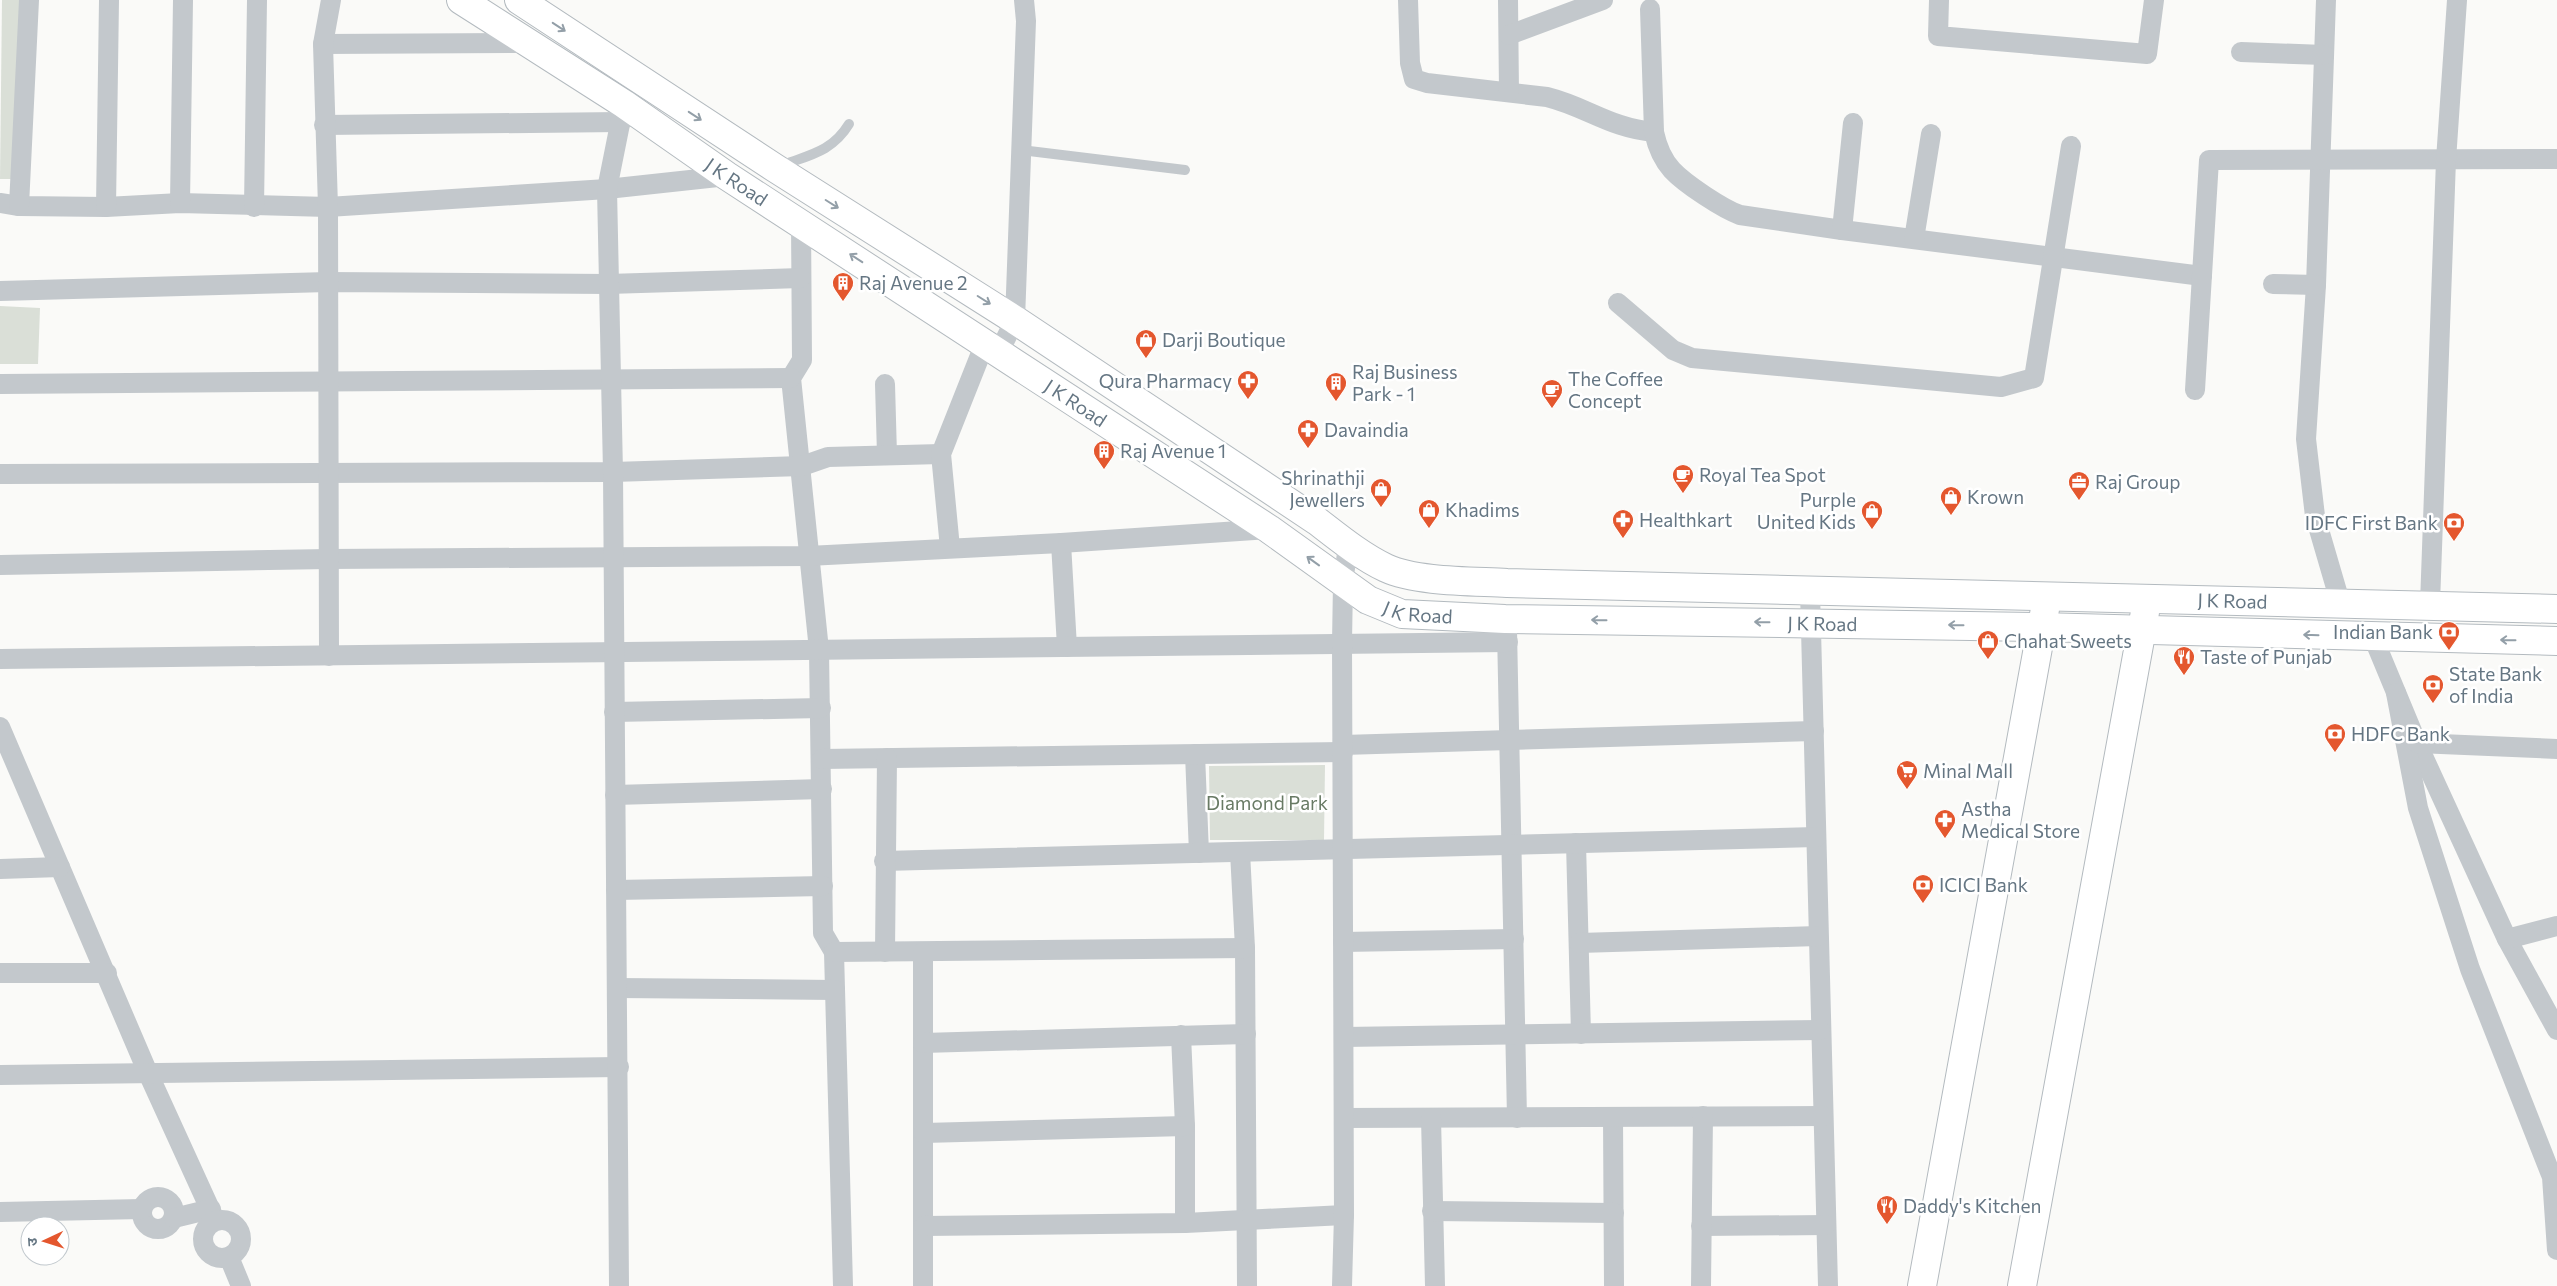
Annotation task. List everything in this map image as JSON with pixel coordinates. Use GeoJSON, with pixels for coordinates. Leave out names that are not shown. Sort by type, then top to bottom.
{"type":"FeatureCollection","features":[{"type":"Feature","properties":{"kind":"main road","name":"J K Road"},"geometry":{"type":"LineString","coordinates":[[461,0],[630,115],[801,222],[1269,529],[1368,600],[1402,614],[1507,630],[1811,622],[2557,640]]}},
{"type":"Feature","properties":{"kind":"main road","name":"J K Road"},"geometry":{"type":"LineString","coordinates":[[519,0],[775,168],[1015,320],[1317,521],[1348,546],[1387,568],[1403,573],[1507,584],[2341,605],[2430,604],[2557,609]]}},
{"type":"Feature","properties":{"kind":"main road"},"geometry":{"type":"LineString","coordinates":[[630,115],[663,94]]}},
{"type":"Feature","properties":{"kind":"main road"},"geometry":{"type":"LineString","coordinates":[[1391,610],[1403,573]]}},
{"type":"Feature","properties":{"kind":"main road"},"geometry":{"type":"LineString","coordinates":[[1922,1286],[2047,598]]}},
{"type":"Feature","properties":{"kind":"main road"},"geometry":{"type":"LineString","coordinates":[[2022,1286],[2147,600]]}},
{"type":"Feature","properties":{"kind":"street"},"geometry":{"type":"LineString","coordinates":[[29,0],[10,204],[106,207],[180,203],[254,207],[328,207],[607,189],[726,176]]}},
{"type":"Feature","properties":{"kind":"street"},"geometry":{"type":"LineString","coordinates":[[106,207],[109,0]]}},
{"type":"Feature","properties":{"kind":"street"},"geometry":{"type":"LineString","coordinates":[[180,203],[183,0]]}},
{"type":"Feature","properties":{"kind":"street"},"geometry":{"type":"LineString","coordinates":[[254,207],[257,0]]}},
{"type":"Feature","properties":{"kind":"street"},"geometry":{"type":"LineString","coordinates":[[329,656],[328,207],[323,44],[330,0]]}},
{"type":"Feature","properties":{"kind":"street"},"geometry":{"type":"LineString","coordinates":[[950,548],[941,454],[992,347],[1015,320],[1026,21],[1024,0]]}},
{"type":"Feature","properties":{"kind":"street"},"geometry":{"type":"LineString","coordinates":[[1408,0],[1410,63],[1414,79],[1427,83],[1554,99],[1620,127],[1654,132]]}},
{"type":"Feature","properties":{"kind":"street"},"geometry":{"type":"LineString","coordinates":[[1508,0],[1509,92]]}},
{"type":"Feature","properties":{"kind":"street"},"geometry":{"type":"LineString","coordinates":[[1509,35],[1603,0]]}},
{"type":"Feature","properties":{"kind":"street"},"geometry":{"type":"LineString","coordinates":[[1939,0],[1938,36],[2146,54],[2154,0]]}},
{"type":"Feature","properties":{"kind":"street"},"geometry":{"type":"LineString","coordinates":[[2326,0],[2316,285],[2306,439],[2315,516],[2341,605]]}},
{"type":"Feature","properties":{"kind":"street"},"geometry":{"type":"LineString","coordinates":[[2430,604],[2446,160],[2457,0]]}},
{"type":"Feature","properties":{"kind":"street"},"geometry":{"type":"LineString","coordinates":[[1650,10],[1656,144],[1673,170],[1727,211],[1740,215],[1842,230],[2202,276]]}},
{"type":"Feature","properties":{"kind":"street"},"geometry":{"type":"LineString","coordinates":[[323,44],[526,43]]}},
{"type":"Feature","properties":{"kind":"street"},"geometry":{"type":"LineString","coordinates":[[2241,52],[2324,55]]}},
{"type":"Feature","properties":{"kind":"street"},"geometry":{"type":"LineString","coordinates":[[324,125],[630,115],[607,189],[609,378],[613,472],[612,558],[619,1286]]}},
{"type":"Feature","properties":{"kind":"street"},"geometry":{"type":"LineString","coordinates":[[1842,230],[1853,123]]}},
{"type":"Feature","properties":{"kind":"street"},"geometry":{"type":"LineString","coordinates":[[1914,239],[1931,134]]}},
{"type":"Feature","properties":{"kind":"street"},"geometry":{"type":"LineString","coordinates":[[1618,303],[1673,350],[1692,358],[2001,387],[2034,378],[2071,146]]}},
{"type":"Feature","properties":{"kind":"street"},"geometry":{"type":"LineString","coordinates":[[2195,390],[2209,160],[2557,160]]}},
{"type":"Feature","properties":{"kind":"street"},"geometry":{"type":"LineString","coordinates":[[801,222],[802,360],[791,378],[802,466],[808,556],[819,650],[823,933],[834,952],[843,1286]]}},
{"type":"Feature","properties":{"kind":"street"},"geometry":{"type":"LineString","coordinates":[[0,291],[328,282],[608,284],[801,278]]}},
{"type":"Feature","properties":{"kind":"street"},"geometry":{"type":"LineString","coordinates":[[2273,284],[2316,285]]}},
{"type":"Feature","properties":{"kind":"street"},"geometry":{"type":"LineString","coordinates":[[0,384],[791,378]]}},
{"type":"Feature","properties":{"kind":"street"},"geometry":{"type":"LineString","coordinates":[[885,384],[887,456]]}},
{"type":"Feature","properties":{"kind":"street"},"geometry":{"type":"LineString","coordinates":[[0,474],[328,471],[613,472],[802,466],[828,458],[941,454]]}},
{"type":"Feature","properties":{"kind":"street"},"geometry":{"type":"LineString","coordinates":[[0,565],[329,559],[808,556],[1061,543],[1269,529]]}},
{"type":"Feature","properties":{"kind":"street"},"geometry":{"type":"LineString","coordinates":[[1061,543],[1067,647]]}},
{"type":"Feature","properties":{"kind":"street"},"geometry":{"type":"LineString","coordinates":[[1342,1286],[1344,1037],[1342,644],[1344,583],[1348,546]]}},
{"type":"Feature","properties":{"kind":"street"},"geometry":{"type":"LineString","coordinates":[[1810,591],[1828,1286]]}},
{"type":"Feature","properties":{"kind":"street"},"geometry":{"type":"LineString","coordinates":[[0,660],[1342,644],[1507,630],[1517,1118]]}},
{"type":"Feature","properties":{"kind":"street"},"geometry":{"type":"LineString","coordinates":[[2374,637],[2417,743],[2507,939],[2555,1019]]}},
{"type":"Feature","properties":{"kind":"street"},"geometry":{"type":"LineString","coordinates":[[2396,693],[2418,808],[2470,969],[2552,1177],[2557,1250]]}},
{"type":"Feature","properties":{"kind":"street"},"geometry":{"type":"LineString","coordinates":[[614,712],[821,708]]}},
{"type":"Feature","properties":{"kind":"street"},"geometry":{"type":"LineString","coordinates":[[0,727],[8,764],[60,867],[107,973],[148,1073],[213,1215]]}},
{"type":"Feature","properties":{"kind":"street"},"geometry":{"type":"LineString","coordinates":[[822,759],[1195,754],[1343,749],[1510,740],[1814,731]]}},
{"type":"Feature","properties":{"kind":"street"},"geometry":{"type":"LineString","coordinates":[[2417,743],[2557,749]]}},
{"type":"Feature","properties":{"kind":"street"},"geometry":{"type":"LineString","coordinates":[[1195,754],[1199,853]]}},
{"type":"Feature","properties":{"kind":"street"},"geometry":{"type":"LineString","coordinates":[[885,952],[884,861],[887,758]]}},
{"type":"Feature","properties":{"kind":"street"},"geometry":{"type":"LineString","coordinates":[[615,795],[822,789]]}},
{"type":"Feature","properties":{"kind":"street"},"geometry":{"type":"LineString","coordinates":[[884,861],[1816,837]]}},
{"type":"Feature","properties":{"kind":"street"},"geometry":{"type":"LineString","coordinates":[[1576,843],[1581,1034]]}},
{"type":"Feature","properties":{"kind":"street"},"geometry":{"type":"LineString","coordinates":[[1240,852],[1245,948],[1247,1286]]}},
{"type":"Feature","properties":{"kind":"street"},"geometry":{"type":"LineString","coordinates":[[0,869],[60,867]]}},
{"type":"Feature","properties":{"kind":"street"},"geometry":{"type":"LineString","coordinates":[[616,890],[823,886]]}},
{"type":"Feature","properties":{"kind":"street"},"geometry":{"type":"LineString","coordinates":[[2507,939],[2557,926]]}},
{"type":"Feature","properties":{"kind":"street"},"geometry":{"type":"LineString","coordinates":[[1579,943],[1818,936]]}},
{"type":"Feature","properties":{"kind":"street"},"geometry":{"type":"LineString","coordinates":[[1343,942],[1514,939]]}},
{"type":"Feature","properties":{"kind":"street"},"geometry":{"type":"LineString","coordinates":[[834,952],[1245,948]]}},
{"type":"Feature","properties":{"kind":"street"},"geometry":{"type":"LineString","coordinates":[[923,952],[924,1286]]}},
{"type":"Feature","properties":{"kind":"street"},"geometry":{"type":"LineString","coordinates":[[0,973],[107,973]]}},
{"type":"Feature","properties":{"kind":"street"},"geometry":{"type":"LineString","coordinates":[[617,988],[835,990]]}},
{"type":"Feature","properties":{"kind":"street"},"geometry":{"type":"LineString","coordinates":[[1344,1037],[1820,1030]]}},
{"type":"Feature","properties":{"kind":"street"},"geometry":{"type":"LineString","coordinates":[[923,1043],[1246,1034]]}},
{"type":"Feature","properties":{"kind":"street"},"geometry":{"type":"LineString","coordinates":[[1181,1036],[1185,1126],[1185,1223]]}},
{"type":"Feature","properties":{"kind":"street"},"geometry":{"type":"LineString","coordinates":[[0,1074],[618,1067]]}},
{"type":"Feature","properties":{"kind":"street"},"geometry":{"type":"LineString","coordinates":[[1701,1286],[1703,1116]]}},
{"type":"Feature","properties":{"kind":"street"},"geometry":{"type":"LineString","coordinates":[[1344,1118],[1823,1116]]}},
{"type":"Feature","properties":{"kind":"street"},"geometry":{"type":"LineString","coordinates":[[1613,1117],[1614,1286]]}},
{"type":"Feature","properties":{"kind":"street"},"geometry":{"type":"LineString","coordinates":[[1431,1118],[1435,1286]]}},
{"type":"Feature","properties":{"kind":"street"},"geometry":{"type":"LineString","coordinates":[[924,1134],[1185,1126]]}},
{"type":"Feature","properties":{"kind":"street"},"geometry":{"type":"LineString","coordinates":[[0,1212],[142,1209],[144,1222],[154,1229],[166,1228],[174,1218],[213,1215],[230,1221],[241,1232],[240,1247],[229,1257],[214,1256],[204,1245],[205,1230],[213,1215]]}},
{"type":"Feature","properties":{"kind":"street"},"geometry":{"type":"LineString","coordinates":[[1432,1211],[1614,1213]]}},
{"type":"Feature","properties":{"kind":"street"},"geometry":{"type":"LineString","coordinates":[[924,1226],[1185,1223],[1344,1215]]}},
{"type":"Feature","properties":{"kind":"street"},"geometry":{"type":"LineString","coordinates":[[1701,1226],[1826,1225]]}},
{"type":"Feature","properties":{"kind":"street"},"geometry":{"type":"LineString","coordinates":[[229,1257],[241,1286]]}},
{"type":"Feature","properties":{"kind":"lane"},"geometry":{"type":"LineString","coordinates":[[775,168],[827,149],[840,139],[849,124]]}},
{"type":"Feature","properties":{"kind":"lane"},"geometry":{"type":"LineString","coordinates":[[1021,150],[1185,170]]}},
{"type":"Feature","properties":{"kind":"green space"},"geometry":{"type":"Polygon","coordinates":[[[2,0],[21,0],[12,179],[0,179],[2,0]]]}},
{"type":"Feature","properties":{"kind":"green space"},"geometry":{"type":"Polygon","coordinates":[[[0,306],[40,308],[38,364],[0,364],[0,306]]]}},
{"type":"Feature","properties":{"kind":"green space","name":"Diamond Park"},"geometry":{"type":"Polygon","coordinates":[[[1325,765],[1324,840],[1210,840],[1209,766],[1325,765]]]}},
{"type":"Feature","properties":{"kind":"place","name":"Raj Avenue 2"},"geometry":{"type":"Point","coordinates":[843,302]}},
{"type":"Feature","properties":{"kind":"place","name":"Darji Boutique"},"geometry":{"type":"Point","coordinates":[1146,359]}},
{"type":"Feature","properties":{"kind":"place","name":"Qura Pharmacy"},"geometry":{"type":"Point","coordinates":[1248,400]}},
{"type":"Feature","properties":{"kind":"place","name":"Raj Business Park - 1"},"geometry":{"type":"Point","coordinates":[1336,402]}},
{"type":"Feature","properties":{"kind":"place","name":"The Coffee Concept"},"geometry":{"type":"Point","coordinates":[1552,409]}},
{"type":"Feature","properties":{"kind":"place","name":"Davaindia"},"geometry":{"type":"Point","coordinates":[1308,449]}},
{"type":"Feature","properties":{"kind":"place","name":"Raj Avenue 1"},"geometry":{"type":"Point","coordinates":[1104,470]}},
{"type":"Feature","properties":{"kind":"place","name":"Royal Tea Spot"},"geometry":{"type":"Point","coordinates":[1683,494]}},
{"type":"Feature","properties":{"kind":"place","name":"Raj Group"},"geometry":{"type":"Point","coordinates":[2079,501]}},
{"type":"Feature","properties":{"kind":"place","name":"Shrinathji Jewellers"},"geometry":{"type":"Point","coordinates":[1381,508]}},
{"type":"Feature","properties":{"kind":"place","name":"Krown"},"geometry":{"type":"Point","coordinates":[1951,516]}},
{"type":"Feature","properties":{"kind":"place","name":"Khadims"},"geometry":{"type":"Point","coordinates":[1429,529]}},
{"type":"Feature","properties":{"kind":"place","name":"Purple United Kids"},"geometry":{"type":"Point","coordinates":[1872,530]}},
{"type":"Feature","properties":{"kind":"place","name":"Healthkart"},"geometry":{"type":"Point","coordinates":[1623,539]}},
{"type":"Feature","properties":{"kind":"place","name":"IDFC First Bank"},"geometry":{"type":"Point","coordinates":[2454,542]}},
{"type":"Feature","properties":{"kind":"place","name":"Indian Bank"},"geometry":{"type":"Point","coordinates":[2449,651]}},
{"type":"Feature","properties":{"kind":"place","name":"Chahat Sweets"},"geometry":{"type":"Point","coordinates":[1988,660]}},
{"type":"Feature","properties":{"kind":"place","name":"Taste of Punjab"},"geometry":{"type":"Point","coordinates":[2184,676]}},
{"type":"Feature","properties":{"kind":"place","name":"State Bank of India"},"geometry":{"type":"Point","coordinates":[2433,704]}},
{"type":"Feature","properties":{"kind":"place","name":"HDFC Bank"},"geometry":{"type":"Point","coordinates":[2335,753]}},
{"type":"Feature","properties":{"kind":"place","name":"Minal Mall"},"geometry":{"type":"Point","coordinates":[1907,790]}},
{"type":"Feature","properties":{"kind":"place","name":"Astha Medical Store"},"geometry":{"type":"Point","coordinates":[1945,839]}},
{"type":"Feature","properties":{"kind":"place","name":"ICICI Bank"},"geometry":{"type":"Point","coordinates":[1923,904]}},
{"type":"Feature","properties":{"kind":"place","name":"Daddy's Kitchen"},"geometry":{"type":"Point","coordinates":[1887,1225]}}]}
